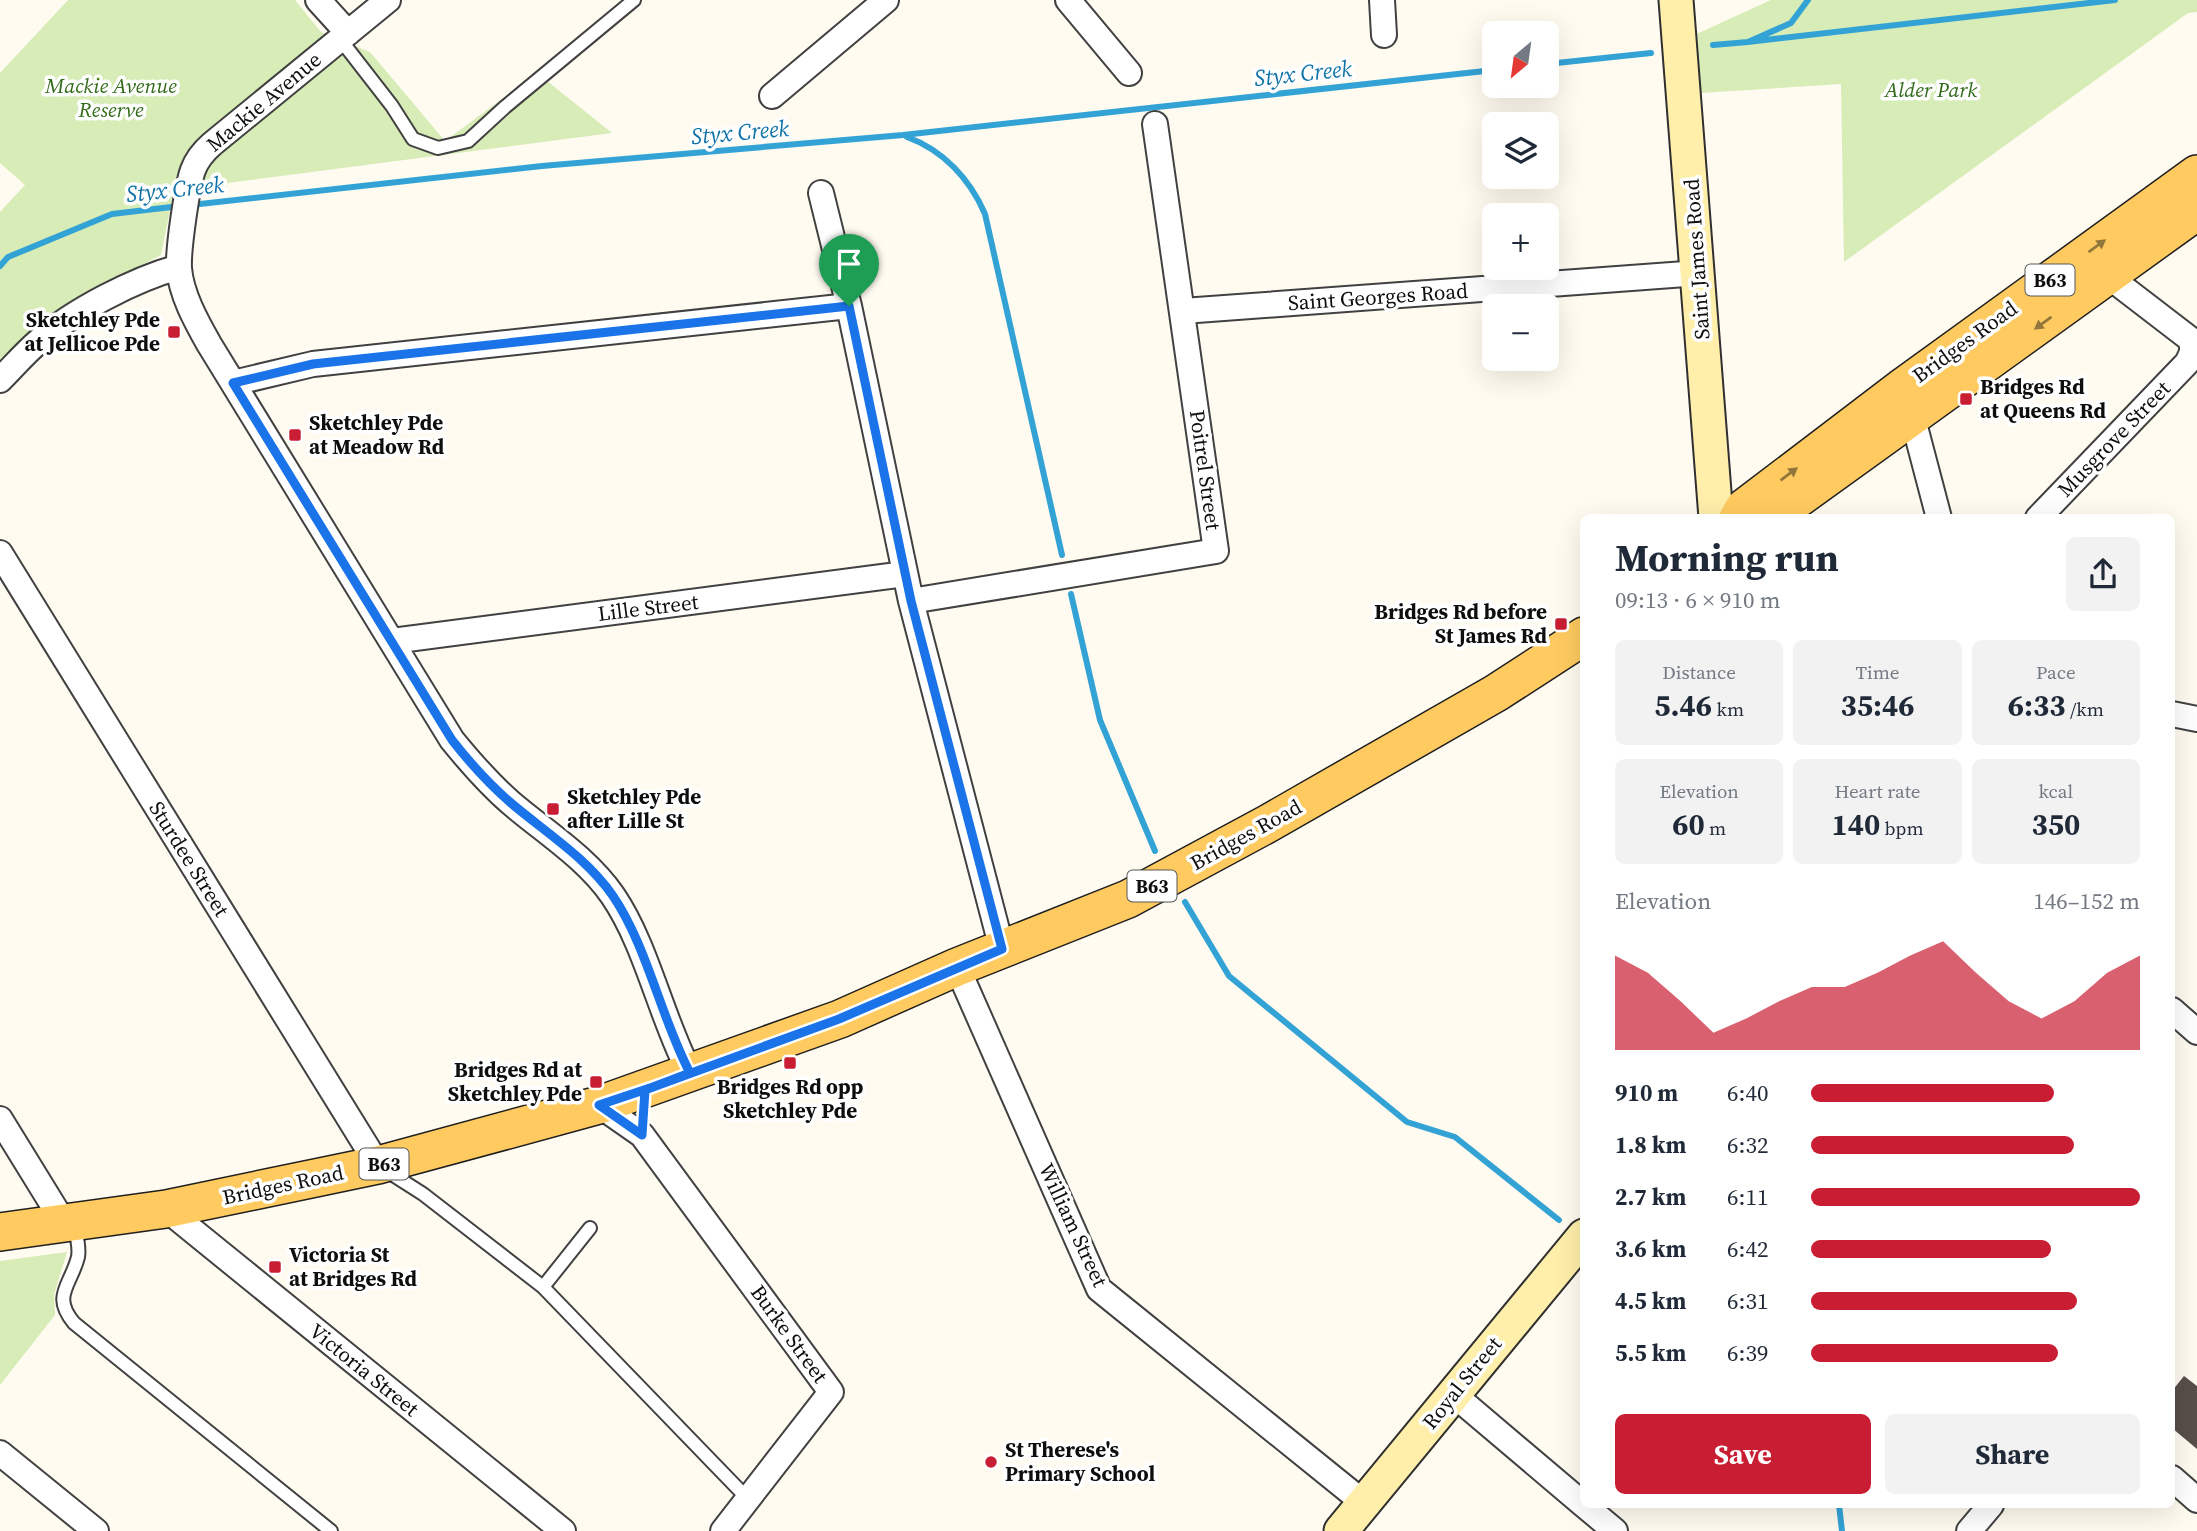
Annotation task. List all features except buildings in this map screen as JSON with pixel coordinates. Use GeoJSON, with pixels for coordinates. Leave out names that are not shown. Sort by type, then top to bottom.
{"type":"FeatureCollection","features":[{"type":"Feature","properties":{"kind":"main road","name":"Saint James Road"},"geometry":{"type":"LineString","coordinates":[[1676,0],[1716,514]]}},
{"type":"Feature","properties":{"kind":"main road","name":"Bridges Road"},"geometry":{"type":"LineString","coordinates":[[1776,514],[1908,402],[2197,174]]}},
{"type":"Feature","properties":{"kind":"main road","name":"Bridges Road"},"geometry":{"type":"LineString","coordinates":[[1740,514],[1744,508],[2108,276],[2197,211]]}},
{"type":"Feature","properties":{"kind":"main road","name":"Bridges Road"},"geometry":{"type":"LineString","coordinates":[[0,1233],[166,1209],[378,1165],[599,1105],[839,1019],[957,967],[1128,899],[1269,823],[1496,693],[1580,639]]}},
{"type":"Feature","properties":{"kind":"main road","name":"Royal Street"},"geometry":{"type":"LineString","coordinates":[[1341,1531],[1580,1241]]}},
{"type":"Feature","properties":{"kind":"street"},"geometry":{"type":"LineString","coordinates":[[318,0],[344,36]]}},
{"type":"Feature","properties":{"kind":"street","name":"Mackie Avenue"},"geometry":{"type":"LineString","coordinates":[[179,267],[190,178],[205,150],[388,0]]}},
{"type":"Feature","properties":{"kind":"street"},"geometry":{"type":"LineString","coordinates":[[772,96],[886,0]]}},
{"type":"Feature","properties":{"kind":"street"},"geometry":{"type":"LineString","coordinates":[[1068,0],[1129,73]]}},
{"type":"Feature","properties":{"kind":"street"},"geometry":{"type":"LineString","coordinates":[[1382,0],[1384,35]]}},
{"type":"Feature","properties":{"kind":"street","name":"Poitrel Street"},"geometry":{"type":"LineString","coordinates":[[911,601],[1216,551],[1155,124]]}},
{"type":"Feature","properties":{"kind":"street"},"geometry":{"type":"LineString","coordinates":[[821,192],[849,306],[911,601],[1002,949]]}},
{"type":"Feature","properties":{"kind":"street"},"geometry":{"type":"LineString","coordinates":[[0,380],[37,342],[58,326],[155,274],[179,267],[195,320],[452,740],[469,762],[509,802],[593,871],[613,895],[628,921],[690,1073]]}},
{"type":"Feature","properties":{"kind":"street","name":"Saint Georges Road"},"geometry":{"type":"LineString","coordinates":[[1183,311],[1699,273]]}},
{"type":"Feature","properties":{"kind":"street","name":"Musgrove Street"},"geometry":{"type":"LineString","coordinates":[[2042,514],[2187,363],[2192,353],[2190,339],[2108,276]]}},
{"type":"Feature","properties":{"kind":"street"},"geometry":{"type":"LineString","coordinates":[[233,383],[313,364],[849,306]]}},
{"type":"Feature","properties":{"kind":"street"},"geometry":{"type":"LineString","coordinates":[[1908,402],[1938,514]]}},
{"type":"Feature","properties":{"kind":"street","name":"Sturdee Street"},"geometry":{"type":"LineString","coordinates":[[0,553],[378,1165]]}},
{"type":"Feature","properties":{"kind":"street","name":"Lille Street"},"geometry":{"type":"LineString","coordinates":[[392,641],[905,574]]}},
{"type":"Feature","properties":{"kind":"street"},"geometry":{"type":"LineString","coordinates":[[2175,715],[2197,719]]}},
{"type":"Feature","properties":{"kind":"street","name":"William Street"},"geometry":{"type":"LineString","coordinates":[[957,967],[1099,1289],[1364,1503]]}},
{"type":"Feature","properties":{"kind":"street"},"geometry":{"type":"LineString","coordinates":[[2175,1013],[2197,1032]]}},
{"type":"Feature","properties":{"kind":"street"},"geometry":{"type":"LineString","coordinates":[[642,1135],[645,1090]]}},
{"type":"Feature","properties":{"kind":"street","name":"Burke Street"},"geometry":{"type":"LineString","coordinates":[[599,1105],[642,1135],[831,1392],[723,1531]]}},
{"type":"Feature","properties":{"kind":"street"},"geometry":{"type":"LineString","coordinates":[[0,1119],[69,1223]]}},
{"type":"Feature","properties":{"kind":"street","name":"Victoria Street"},"geometry":{"type":"LineString","coordinates":[[166,1209],[563,1531]]}},
{"type":"Feature","properties":{"kind":"street"},"geometry":{"type":"LineString","coordinates":[[1453,1394],[1580,1502]]}},
{"type":"Feature","properties":{"kind":"street"},"geometry":{"type":"LineString","coordinates":[[0,1453],[96,1531]]}},
{"type":"Feature","properties":{"kind":"street"},"geometry":{"type":"LineString","coordinates":[[2175,1481],[2197,1500]]}},
{"type":"Feature","properties":{"kind":"street"},"geometry":{"type":"LineString","coordinates":[[1588,1508],[1615,1531]]}},
{"type":"Feature","properties":{"kind":"street"},"geometry":{"type":"LineString","coordinates":[[1969,1531],[1988,1508]]}},
{"type":"Feature","properties":{"kind":"lane"},"geometry":{"type":"LineString","coordinates":[[344,36],[413,139],[438,148],[468,141],[634,0]]}},
{"type":"Feature","properties":{"kind":"lane"},"geometry":{"type":"LineString","coordinates":[[378,1165],[424,1194],[543,1287],[748,1499]]}},
{"type":"Feature","properties":{"kind":"lane"},"geometry":{"type":"LineString","coordinates":[[69,1223],[78,1256],[62,1298],[62,1306],[67,1315],[84,1332],[331,1531]]}},
{"type":"Feature","properties":{"kind":"lane"},"geometry":{"type":"LineString","coordinates":[[543,1287],[590,1228]]}},
{"type":"Feature","properties":{"kind":"green space","name":"Mackie Avenue Reserve"},"geometry":{"type":"Polygon","coordinates":[[[68,0],[295,0],[321,32],[370,52],[445,141],[537,73],[612,133],[174,190],[161,255],[54,311],[0,370],[0,212],[25,185],[0,163],[0,73],[68,0]]]}},
{"type":"Feature","properties":{"kind":"green space","name":"Alder Park"},"geometry":{"type":"Polygon","coordinates":[[[1771,0],[2197,0],[2197,12],[2188,13],[1844,262],[1841,84],[1685,94],[1679,42],[1771,0]]]}},
{"type":"Feature","properties":{"kind":"green space"},"geometry":{"type":"Polygon","coordinates":[[[67,1252],[54,1295],[55,1315],[0,1385],[0,1261],[67,1252]]]}},
{"type":"Feature","properties":{"kind":"waterway","name":"Styx Creek"},"geometry":{"type":"LineString","coordinates":[[1713,45],[1748,42],[1791,23],[1808,0]]}},
{"type":"Feature","properties":{"kind":"waterway"},"geometry":{"type":"LineString","coordinates":[[1748,42],[2115,0]]}},
{"type":"Feature","properties":{"kind":"waterway","name":"Styx Creek"},"geometry":{"type":"LineString","coordinates":[[1559,63],[1651,53]]}},
{"type":"Feature","properties":{"kind":"waterway","name":"Styx Creek"},"geometry":{"type":"LineString","coordinates":[[191,205],[542,166],[903,135],[1482,71]]}},
{"type":"Feature","properties":{"kind":"waterway"},"geometry":{"type":"LineString","coordinates":[[907,137],[932,150],[954,167],[972,189],[985,214],[1062,555]]}},
{"type":"Feature","properties":{"kind":"waterway","name":"Styx Creek"},"geometry":{"type":"LineString","coordinates":[[0,266],[8,257],[112,214],[180,206]]}},
{"type":"Feature","properties":{"kind":"waterway"},"geometry":{"type":"LineString","coordinates":[[1071,594],[1100,720],[1155,851]]}},
{"type":"Feature","properties":{"kind":"waterway"},"geometry":{"type":"LineString","coordinates":[[1185,902],[1229,976],[1407,1122],[1455,1137],[1559,1220]]}},
{"type":"Feature","properties":{"kind":"waterway"},"geometry":{"type":"LineString","coordinates":[[1839,1508],[1842,1531]]}},
{"type":"Feature","properties":{"kind":"place","name":"Sketchley Pde at Jellicoe Pde"},"geometry":{"type":"Point","coordinates":[174,332]}},
{"type":"Feature","properties":{"kind":"place","name":"Bridges Rd at Queens Rd"},"geometry":{"type":"Point","coordinates":[1966,399]}},
{"type":"Feature","properties":{"kind":"place","name":"Sketchley Pde at Meadow Rd"},"geometry":{"type":"Point","coordinates":[295,435]}},
{"type":"Feature","properties":{"kind":"place","name":"Bridges Rd before St James Rd"},"geometry":{"type":"Point","coordinates":[1561,624]}},
{"type":"Feature","properties":{"kind":"place","name":"Sketchley Pde after Lille St"},"geometry":{"type":"Point","coordinates":[553,809]}},
{"type":"Feature","properties":{"kind":"place","name":"Bridges Rd opp Sketchley Pde"},"geometry":{"type":"Point","coordinates":[790,1063]}},
{"type":"Feature","properties":{"kind":"place","name":"Bridges Rd at Sketchley Pde"},"geometry":{"type":"Point","coordinates":[596,1082]}},
{"type":"Feature","properties":{"kind":"place","name":"Victoria St at Bridges Rd"},"geometry":{"type":"Point","coordinates":[275,1267]}},
{"type":"Feature","properties":{"kind":"place","name":"St Therese's Primary School"},"geometry":{"type":"Point","coordinates":[991,1462]}},
{"type":"Feature","properties":{"kind":"route"},"geometry":{"type":"LineString","coordinates":[[849,306],[313,364],[233,383],[452,740],[469,762],[509,802],[593,871],[613,895],[628,921],[690,1073],[645,1090],[642,1135],[599,1105],[645,1090],[839,1019],[1002,949],[911,601],[849,306]]}}]}
